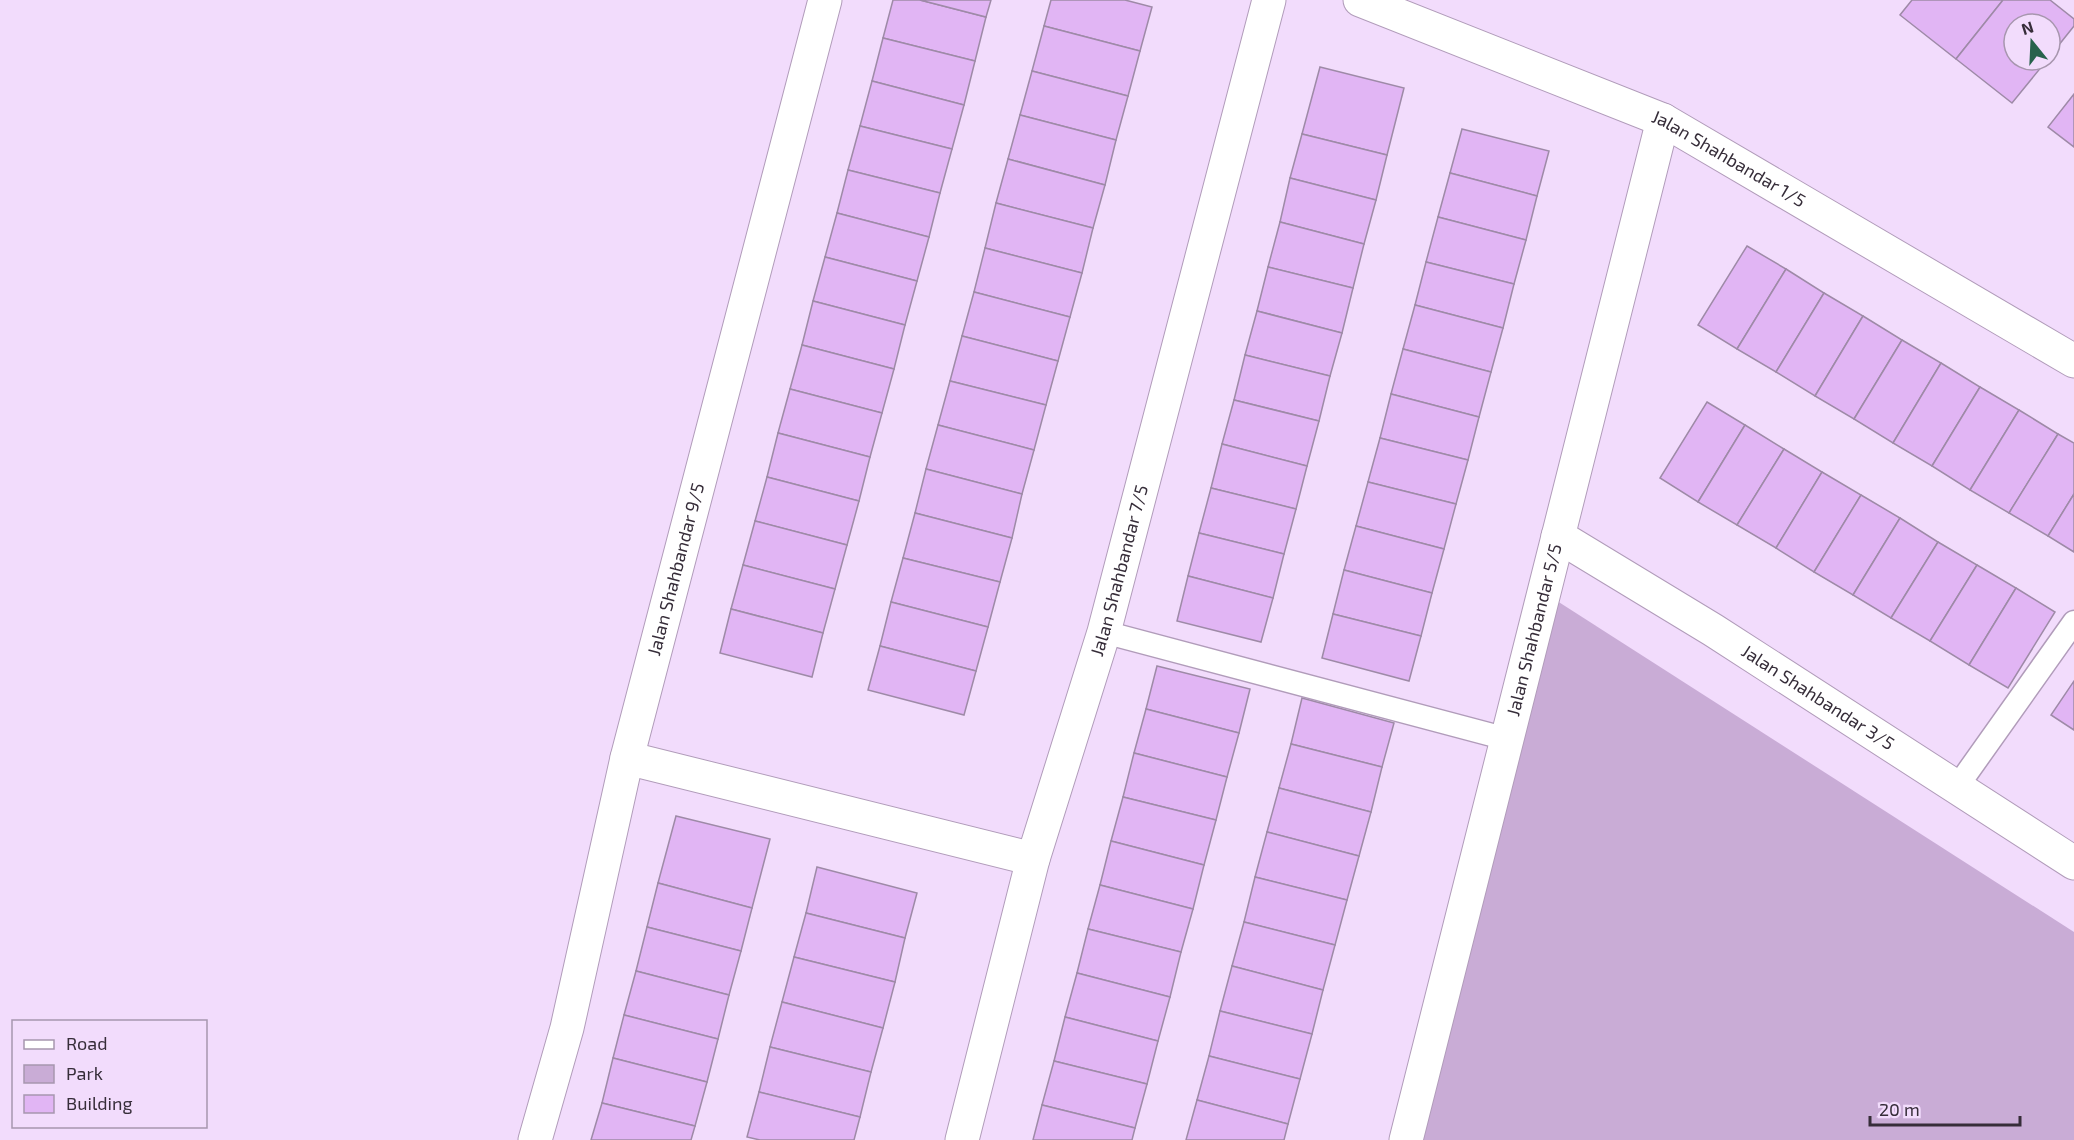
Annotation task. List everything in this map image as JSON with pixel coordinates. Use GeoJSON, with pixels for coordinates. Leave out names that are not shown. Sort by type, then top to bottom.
{"type":"FeatureCollection","features":[{"type":"Feature","properties":{"kind":"street","name":"Jalan Shahbandar 9/5"},"geometry":{"type":"LineString","coordinates":[[535,1140],[567,1028],[627,758],[825,0]]}},
{"type":"Feature","properties":{"kind":"street","name":"Jalan Shahbandar 7/5"},"geometry":{"type":"LineString","coordinates":[[962,1140],[1033,859],[1104,632],[1269,0]]}},
{"type":"Feature","properties":{"kind":"street","name":"Jalan Shahbandar 1/5"},"geometry":{"type":"LineString","coordinates":[[1360,0],[1663,120],[2074,361]]}},
{"type":"Feature","properties":{"kind":"street","name":"Jalan Shahbandar 5/5"},"geometry":{"type":"LineString","coordinates":[[1406,1140],[1663,120]]}},
{"type":"Feature","properties":{"kind":"street","name":"Jalan Shahbandar 3/5"},"geometry":{"type":"LineString","coordinates":[[1558,536],[1713,630],[2074,863]]}},
{"type":"Feature","properties":{"kind":"street"},"geometry":{"type":"LineString","coordinates":[[627,758],[1033,859]]}},
{"type":"Feature","properties":{"kind":"lane"},"geometry":{"type":"LineString","coordinates":[[1957,787],[2074,622]]}},
{"type":"Feature","properties":{"kind":"lane"},"geometry":{"type":"LineString","coordinates":[[1104,632],[1507,739]]}},
{"type":"Feature","properties":{"kind":"green space"},"geometry":{"type":"Polygon","coordinates":[[[1554,599],[2074,932],[2074,1140],[1416,1140],[1554,599]]]}},
{"type":"Feature","properties":{"kind":"building"},"geometry":{"type":"Polygon","coordinates":[[[893,0],[920,0],[986,17],[975,61],[883,38],[893,0]]]}},
{"type":"Feature","properties":{"kind":"building"},"geometry":{"type":"Polygon","coordinates":[[[920,0],[991,0],[986,17],[920,0]]]}},
{"type":"Feature","properties":{"kind":"building"},"geometry":{"type":"Polygon","coordinates":[[[1051,0],[1125,0],[1152,7],[1140,51],[1044,26],[1051,0]]]}},
{"type":"Feature","properties":{"kind":"building"},"geometry":{"type":"Polygon","coordinates":[[[1912,0],[2003,0],[1956,59],[1900,15],[1912,0]]]}},
{"type":"Feature","properties":{"kind":"building"},"geometry":{"type":"Polygon","coordinates":[[[2003,0],[2050,0],[2074,19],[2074,26],[2062,41],[2062,12],[2002,12],[2002,72],[2037,72],[2012,103],[1956,59],[2003,0]]]}},
{"type":"Feature","properties":{"kind":"building"},"geometry":{"type":"Polygon","coordinates":[[[1044,26],[1140,51],[1128,96],[1032,71],[1044,26]]]}},
{"type":"Feature","properties":{"kind":"building"},"geometry":{"type":"Polygon","coordinates":[[[883,38],[975,61],[964,105],[872,81],[883,38]]]}},
{"type":"Feature","properties":{"kind":"building"},"geometry":{"type":"Polygon","coordinates":[[[1320,67],[1404,88],[1387,155],[1302,134],[1320,67]]]}},
{"type":"Feature","properties":{"kind":"building"},"geometry":{"type":"Polygon","coordinates":[[[1032,71],[1128,96],[1116,140],[1020,115],[1032,71]]]}},
{"type":"Feature","properties":{"kind":"building"},"geometry":{"type":"Polygon","coordinates":[[[872,81],[964,105],[952,149],[860,126],[872,81]]]}},
{"type":"Feature","properties":{"kind":"building"},"geometry":{"type":"Polygon","coordinates":[[[2074,94],[2074,147],[2048,127],[2074,94]]]}},
{"type":"Feature","properties":{"kind":"building"},"geometry":{"type":"Polygon","coordinates":[[[1020,115],[1116,140],[1105,185],[1008,159],[1020,115]]]}},
{"type":"Feature","properties":{"kind":"building"},"geometry":{"type":"Polygon","coordinates":[[[860,126],[952,149],[940,193],[848,170],[860,126]]]}},
{"type":"Feature","properties":{"kind":"building"},"geometry":{"type":"Polygon","coordinates":[[[1462,129],[1549,151],[1537,196],[1450,173],[1462,129]]]}},
{"type":"Feature","properties":{"kind":"building"},"geometry":{"type":"Polygon","coordinates":[[[1302,134],[1387,155],[1376,200],[1290,178],[1302,134]]]}},
{"type":"Feature","properties":{"kind":"building"},"geometry":{"type":"Polygon","coordinates":[[[1008,159],[1105,185],[1093,228],[996,203],[1008,159]]]}},
{"type":"Feature","properties":{"kind":"building"},"geometry":{"type":"Polygon","coordinates":[[[848,170],[940,193],[929,237],[837,213],[848,170]]]}},
{"type":"Feature","properties":{"kind":"building"},"geometry":{"type":"Polygon","coordinates":[[[1450,173],[1537,196],[1526,240],[1438,217],[1450,173]]]}},
{"type":"Feature","properties":{"kind":"building"},"geometry":{"type":"Polygon","coordinates":[[[1290,178],[1376,200],[1364,244],[1280,222],[1290,178]]]}},
{"type":"Feature","properties":{"kind":"building"},"geometry":{"type":"Polygon","coordinates":[[[996,203],[1093,228],[1082,273],[985,248],[996,203]]]}},
{"type":"Feature","properties":{"kind":"building"},"geometry":{"type":"Polygon","coordinates":[[[837,213],[929,237],[917,281],[825,257],[837,213]]]}},
{"type":"Feature","properties":{"kind":"building"},"geometry":{"type":"Polygon","coordinates":[[[1438,217],[1526,240],[1514,284],[1426,262],[1438,217]]]}},
{"type":"Feature","properties":{"kind":"building"},"geometry":{"type":"Polygon","coordinates":[[[1280,222],[1364,244],[1353,288],[1268,267],[1280,222]]]}},
{"type":"Feature","properties":{"kind":"building"},"geometry":{"type":"Polygon","coordinates":[[[1747,246],[1786,269],[1737,349],[1698,325],[1747,246]]]}},
{"type":"Feature","properties":{"kind":"building"},"geometry":{"type":"Polygon","coordinates":[[[985,248],[1082,273],[1070,317],[974,292],[985,248]]]}},
{"type":"Feature","properties":{"kind":"building"},"geometry":{"type":"Polygon","coordinates":[[[825,257],[917,281],[905,325],[813,301],[825,257]]]}},
{"type":"Feature","properties":{"kind":"building"},"geometry":{"type":"Polygon","coordinates":[[[1426,262],[1514,284],[1503,328],[1415,305],[1426,262]]]}},
{"type":"Feature","properties":{"kind":"building"},"geometry":{"type":"Polygon","coordinates":[[[1268,267],[1353,288],[1342,333],[1257,311],[1268,267]]]}},
{"type":"Feature","properties":{"kind":"building"},"geometry":{"type":"Polygon","coordinates":[[[1786,269],[1824,293],[1776,372],[1737,349],[1786,269]]]}},
{"type":"Feature","properties":{"kind":"building"},"geometry":{"type":"Polygon","coordinates":[[[974,292],[1070,317],[1058,361],[962,336],[974,292]]]}},
{"type":"Feature","properties":{"kind":"building"},"geometry":{"type":"Polygon","coordinates":[[[1824,293],[1863,316],[1815,396],[1776,372],[1824,293]]]}},
{"type":"Feature","properties":{"kind":"building"},"geometry":{"type":"Polygon","coordinates":[[[813,301],[905,325],[894,369],[802,345],[813,301]]]}},
{"type":"Feature","properties":{"kind":"building"},"geometry":{"type":"Polygon","coordinates":[[[1415,305],[1503,328],[1491,372],[1403,349],[1415,305]]]}},
{"type":"Feature","properties":{"kind":"building"},"geometry":{"type":"Polygon","coordinates":[[[1257,311],[1342,333],[1330,376],[1245,355],[1257,311]]]}},
{"type":"Feature","properties":{"kind":"building"},"geometry":{"type":"Polygon","coordinates":[[[1863,316],[1902,340],[1854,419],[1815,396],[1863,316]]]}},
{"type":"Feature","properties":{"kind":"building"},"geometry":{"type":"Polygon","coordinates":[[[962,336],[1058,361],[1046,405],[950,381],[962,336]]]}},
{"type":"Feature","properties":{"kind":"building"},"geometry":{"type":"Polygon","coordinates":[[[1902,340],[1941,363],[1893,443],[1854,419],[1902,340]]]}},
{"type":"Feature","properties":{"kind":"building"},"geometry":{"type":"Polygon","coordinates":[[[802,345],[894,369],[882,413],[790,389],[802,345]]]}},
{"type":"Feature","properties":{"kind":"building"},"geometry":{"type":"Polygon","coordinates":[[[1403,349],[1491,372],[1479,417],[1391,394],[1403,349]]]}},
{"type":"Feature","properties":{"kind":"building"},"geometry":{"type":"Polygon","coordinates":[[[1245,355],[1330,376],[1319,421],[1234,400],[1245,355]]]}},
{"type":"Feature","properties":{"kind":"building"},"geometry":{"type":"Polygon","coordinates":[[[1941,363],[1980,387],[1932,466],[1893,443],[1941,363]]]}},
{"type":"Feature","properties":{"kind":"building"},"geometry":{"type":"Polygon","coordinates":[[[950,381],[1046,405],[1034,450],[938,425],[950,381]]]}},
{"type":"Feature","properties":{"kind":"building"},"geometry":{"type":"Polygon","coordinates":[[[1980,387],[2019,410],[1970,490],[1932,466],[1980,387]]]}},
{"type":"Feature","properties":{"kind":"building"},"geometry":{"type":"Polygon","coordinates":[[[790,389],[882,413],[870,457],[778,433],[790,389]]]}},
{"type":"Feature","properties":{"kind":"building"},"geometry":{"type":"Polygon","coordinates":[[[1391,394],[1479,417],[1468,460],[1380,438],[1391,394]]]}},
{"type":"Feature","properties":{"kind":"building"},"geometry":{"type":"Polygon","coordinates":[[[1234,400],[1319,421],[1307,466],[1222,444],[1234,400]]]}},
{"type":"Feature","properties":{"kind":"building"},"geometry":{"type":"Polygon","coordinates":[[[1707,402],[1745,425],[1698,502],[1660,478],[1707,402]]]}},
{"type":"Feature","properties":{"kind":"building"},"geometry":{"type":"Polygon","coordinates":[[[2019,410],[2058,434],[2009,513],[1970,490],[2019,410]]]}},
{"type":"Feature","properties":{"kind":"building"},"geometry":{"type":"Polygon","coordinates":[[[938,425],[1034,450],[1022,494],[926,469],[938,425]]]}},
{"type":"Feature","properties":{"kind":"building"},"geometry":{"type":"Polygon","coordinates":[[[1745,425],[1784,449],[1737,525],[1698,502],[1745,425]]]}},
{"type":"Feature","properties":{"kind":"building"},"geometry":{"type":"Polygon","coordinates":[[[778,433],[870,457],[859,501],[767,477],[778,433]]]}},
{"type":"Feature","properties":{"kind":"building"},"geometry":{"type":"Polygon","coordinates":[[[2058,434],[2074,443],[2074,494],[2048,536],[2009,513],[2058,434]]]}},
{"type":"Feature","properties":{"kind":"building"},"geometry":{"type":"Polygon","coordinates":[[[1380,438],[1468,460],[1456,504],[1368,482],[1380,438]]]}},
{"type":"Feature","properties":{"kind":"building"},"geometry":{"type":"Polygon","coordinates":[[[1222,444],[1307,466],[1296,509],[1211,488],[1222,444]]]}},
{"type":"Feature","properties":{"kind":"building"},"geometry":{"type":"Polygon","coordinates":[[[1784,449],[1822,472],[1776,548],[1737,525],[1784,449]]]}},
{"type":"Feature","properties":{"kind":"building"},"geometry":{"type":"Polygon","coordinates":[[[926,469],[1022,494],[1012,538],[915,513],[926,469]]]}},
{"type":"Feature","properties":{"kind":"building"},"geometry":{"type":"Polygon","coordinates":[[[1822,472],[1861,495],[1814,572],[1776,548],[1822,472]]]}},
{"type":"Feature","properties":{"kind":"building"},"geometry":{"type":"Polygon","coordinates":[[[767,477],[859,501],[847,545],[755,521],[767,477]]]}},
{"type":"Feature","properties":{"kind":"building"},"geometry":{"type":"Polygon","coordinates":[[[1368,482],[1456,504],[1444,549],[1356,526],[1368,482]]]}},
{"type":"Feature","properties":{"kind":"building"},"geometry":{"type":"Polygon","coordinates":[[[1211,488],[1296,509],[1284,554],[1199,533],[1211,488]]]}},
{"type":"Feature","properties":{"kind":"building"},"geometry":{"type":"Polygon","coordinates":[[[2074,494],[2074,552],[2048,536],[2074,494]]]}},
{"type":"Feature","properties":{"kind":"building"},"geometry":{"type":"Polygon","coordinates":[[[1861,495],[1900,518],[1853,595],[1814,572],[1861,495]]]}},
{"type":"Feature","properties":{"kind":"building"},"geometry":{"type":"Polygon","coordinates":[[[915,513],[1012,538],[1000,582],[903,558],[915,513]]]}},
{"type":"Feature","properties":{"kind":"building"},"geometry":{"type":"Polygon","coordinates":[[[1900,518],[1938,542],[1891,618],[1853,595],[1900,518]]]}},
{"type":"Feature","properties":{"kind":"building"},"geometry":{"type":"Polygon","coordinates":[[[755,521],[847,545],[835,589],[743,565],[755,521]]]}},
{"type":"Feature","properties":{"kind":"building"},"geometry":{"type":"Polygon","coordinates":[[[1356,526],[1444,549],[1432,593],[1344,570],[1356,526]]]}},
{"type":"Feature","properties":{"kind":"building"},"geometry":{"type":"Polygon","coordinates":[[[1199,533],[1284,554],[1273,598],[1188,576],[1199,533]]]}},
{"type":"Feature","properties":{"kind":"building"},"geometry":{"type":"Polygon","coordinates":[[[1938,542],[1977,565],[1930,641],[1891,618],[1938,542]]]}},
{"type":"Feature","properties":{"kind":"building"},"geometry":{"type":"Polygon","coordinates":[[[903,558],[1000,582],[988,627],[891,602],[903,558]]]}},
{"type":"Feature","properties":{"kind":"building"},"geometry":{"type":"Polygon","coordinates":[[[743,565],[835,589],[823,633],[731,609],[743,565]]]}},
{"type":"Feature","properties":{"kind":"building"},"geometry":{"type":"Polygon","coordinates":[[[1977,565],[2016,588],[1969,665],[1930,641],[1977,565]]]}},
{"type":"Feature","properties":{"kind":"building"},"geometry":{"type":"Polygon","coordinates":[[[1344,570],[1432,593],[1421,636],[1333,614],[1344,570]]]}},
{"type":"Feature","properties":{"kind":"building"},"geometry":{"type":"Polygon","coordinates":[[[1188,576],[1273,598],[1261,642],[1177,621],[1188,576]]]}},
{"type":"Feature","properties":{"kind":"building"},"geometry":{"type":"Polygon","coordinates":[[[2016,588],[2055,612],[2008,688],[1969,665],[2016,588]]]}},
{"type":"Feature","properties":{"kind":"building"},"geometry":{"type":"Polygon","coordinates":[[[891,602],[988,627],[976,671],[880,646],[891,602]]]}},
{"type":"Feature","properties":{"kind":"building"},"geometry":{"type":"Polygon","coordinates":[[[731,609],[823,633],[812,677],[720,653],[731,609]]]}},
{"type":"Feature","properties":{"kind":"building"},"geometry":{"type":"Polygon","coordinates":[[[1333,614],[1421,636],[1409,681],[1322,658],[1333,614]]]}},
{"type":"Feature","properties":{"kind":"building"},"geometry":{"type":"Polygon","coordinates":[[[880,646],[976,671],[964,715],[868,690],[880,646]]]}},
{"type":"Feature","properties":{"kind":"building"},"geometry":{"type":"Polygon","coordinates":[[[1157,666],[1250,689],[1239,733],[1146,709],[1157,666]]]}},
{"type":"Feature","properties":{"kind":"building"},"geometry":{"type":"Polygon","coordinates":[[[2074,681],[2074,730],[2051,715],[2074,681]]]}},
{"type":"Feature","properties":{"kind":"building"},"geometry":{"type":"Polygon","coordinates":[[[1302,698],[1394,723],[1382,767],[1291,744],[1302,698]]]}},
{"type":"Feature","properties":{"kind":"building"},"geometry":{"type":"Polygon","coordinates":[[[1146,709],[1239,733],[1227,777],[1134,753],[1146,709]]]}},
{"type":"Feature","properties":{"kind":"building"},"geometry":{"type":"Polygon","coordinates":[[[1291,744],[1382,767],[1371,812],[1279,788],[1291,744]]]}},
{"type":"Feature","properties":{"kind":"building"},"geometry":{"type":"Polygon","coordinates":[[[1134,753],[1227,777],[1216,820],[1123,797],[1134,753]]]}},
{"type":"Feature","properties":{"kind":"building"},"geometry":{"type":"Polygon","coordinates":[[[1279,788],[1371,812],[1359,856],[1267,832],[1279,788]]]}},
{"type":"Feature","properties":{"kind":"building"},"geometry":{"type":"Polygon","coordinates":[[[1123,797],[1216,820],[1204,865],[1111,841],[1123,797]]]}},
{"type":"Feature","properties":{"kind":"building"},"geometry":{"type":"Polygon","coordinates":[[[676,816],[770,839],[752,908],[658,883],[676,816]]]}},
{"type":"Feature","properties":{"kind":"building"},"geometry":{"type":"Polygon","coordinates":[[[1267,832],[1359,856],[1347,900],[1255,877],[1267,832]]]}},
{"type":"Feature","properties":{"kind":"building"},"geometry":{"type":"Polygon","coordinates":[[[1111,841],[1204,865],[1193,909],[1100,885],[1111,841]]]}},
{"type":"Feature","properties":{"kind":"building"},"geometry":{"type":"Polygon","coordinates":[[[817,867],[917,893],[905,938],[806,913],[817,867]]]}},
{"type":"Feature","properties":{"kind":"building"},"geometry":{"type":"Polygon","coordinates":[[[1255,877],[1347,900],[1335,945],[1244,922],[1255,877]]]}},
{"type":"Feature","properties":{"kind":"building"},"geometry":{"type":"Polygon","coordinates":[[[658,883],[752,908],[741,951],[647,927],[658,883]]]}},
{"type":"Feature","properties":{"kind":"building"},"geometry":{"type":"Polygon","coordinates":[[[1100,885],[1193,909],[1181,952],[1088,929],[1100,885]]]}},
{"type":"Feature","properties":{"kind":"building"},"geometry":{"type":"Polygon","coordinates":[[[806,913],[905,938],[895,982],[794,957],[806,913]]]}},
{"type":"Feature","properties":{"kind":"building"},"geometry":{"type":"Polygon","coordinates":[[[1244,922],[1335,945],[1323,990],[1232,966],[1244,922]]]}},
{"type":"Feature","properties":{"kind":"building"},"geometry":{"type":"Polygon","coordinates":[[[647,927],[741,951],[729,995],[636,971],[647,927]]]}},
{"type":"Feature","properties":{"kind":"building"},"geometry":{"type":"Polygon","coordinates":[[[1088,929],[1181,952],[1170,997],[1077,973],[1088,929]]]}},
{"type":"Feature","properties":{"kind":"building"},"geometry":{"type":"Polygon","coordinates":[[[794,957],[895,982],[883,1028],[782,1002],[794,957]]]}},
{"type":"Feature","properties":{"kind":"building"},"geometry":{"type":"Polygon","coordinates":[[[1232,966],[1323,990],[1312,1034],[1220,1011],[1232,966]]]}},
{"type":"Feature","properties":{"kind":"building"},"geometry":{"type":"Polygon","coordinates":[[[636,971],[729,995],[718,1039],[624,1015],[636,971]]]}},
{"type":"Feature","properties":{"kind":"building"},"geometry":{"type":"Polygon","coordinates":[[[1077,973],[1170,997],[1158,1041],[1065,1017],[1077,973]]]}},
{"type":"Feature","properties":{"kind":"building"},"geometry":{"type":"Polygon","coordinates":[[[782,1002],[883,1028],[871,1072],[770,1047],[782,1002]]]}},
{"type":"Feature","properties":{"kind":"building"},"geometry":{"type":"Polygon","coordinates":[[[1220,1011],[1312,1034],[1300,1079],[1209,1056],[1220,1011]]]}},
{"type":"Feature","properties":{"kind":"building"},"geometry":{"type":"Polygon","coordinates":[[[624,1015],[718,1039],[707,1082],[613,1058],[624,1015]]]}},
{"type":"Feature","properties":{"kind":"building"},"geometry":{"type":"Polygon","coordinates":[[[1065,1017],[1158,1041],[1147,1084],[1054,1061],[1065,1017]]]}},
{"type":"Feature","properties":{"kind":"building"},"geometry":{"type":"Polygon","coordinates":[[[770,1047],[871,1072],[860,1117],[759,1092],[770,1047]]]}},
{"type":"Feature","properties":{"kind":"building"},"geometry":{"type":"Polygon","coordinates":[[[1209,1056],[1300,1079],[1288,1124],[1197,1100],[1209,1056]]]}},
{"type":"Feature","properties":{"kind":"building"},"geometry":{"type":"Polygon","coordinates":[[[613,1058],[707,1082],[695,1126],[602,1103],[613,1058]]]}},
{"type":"Feature","properties":{"kind":"building"},"geometry":{"type":"Polygon","coordinates":[[[1054,1061],[1147,1084],[1135,1128],[1042,1105],[1054,1061]]]}},
{"type":"Feature","properties":{"kind":"building"},"geometry":{"type":"Polygon","coordinates":[[[759,1092],[860,1117],[854,1140],[760,1140],[747,1137],[759,1092]]]}},
{"type":"Feature","properties":{"kind":"building"},"geometry":{"type":"Polygon","coordinates":[[[1197,1100],[1288,1124],[1284,1140],[1186,1140],[1197,1100]]]}},
{"type":"Feature","properties":{"kind":"building"},"geometry":{"type":"Polygon","coordinates":[[[602,1103],[695,1126],[691,1140],[591,1140],[602,1103]]]}},
{"type":"Feature","properties":{"kind":"building"},"geometry":{"type":"Polygon","coordinates":[[[1042,1105],[1135,1128],[1132,1140],[1033,1140],[1042,1105]]]}}]}
